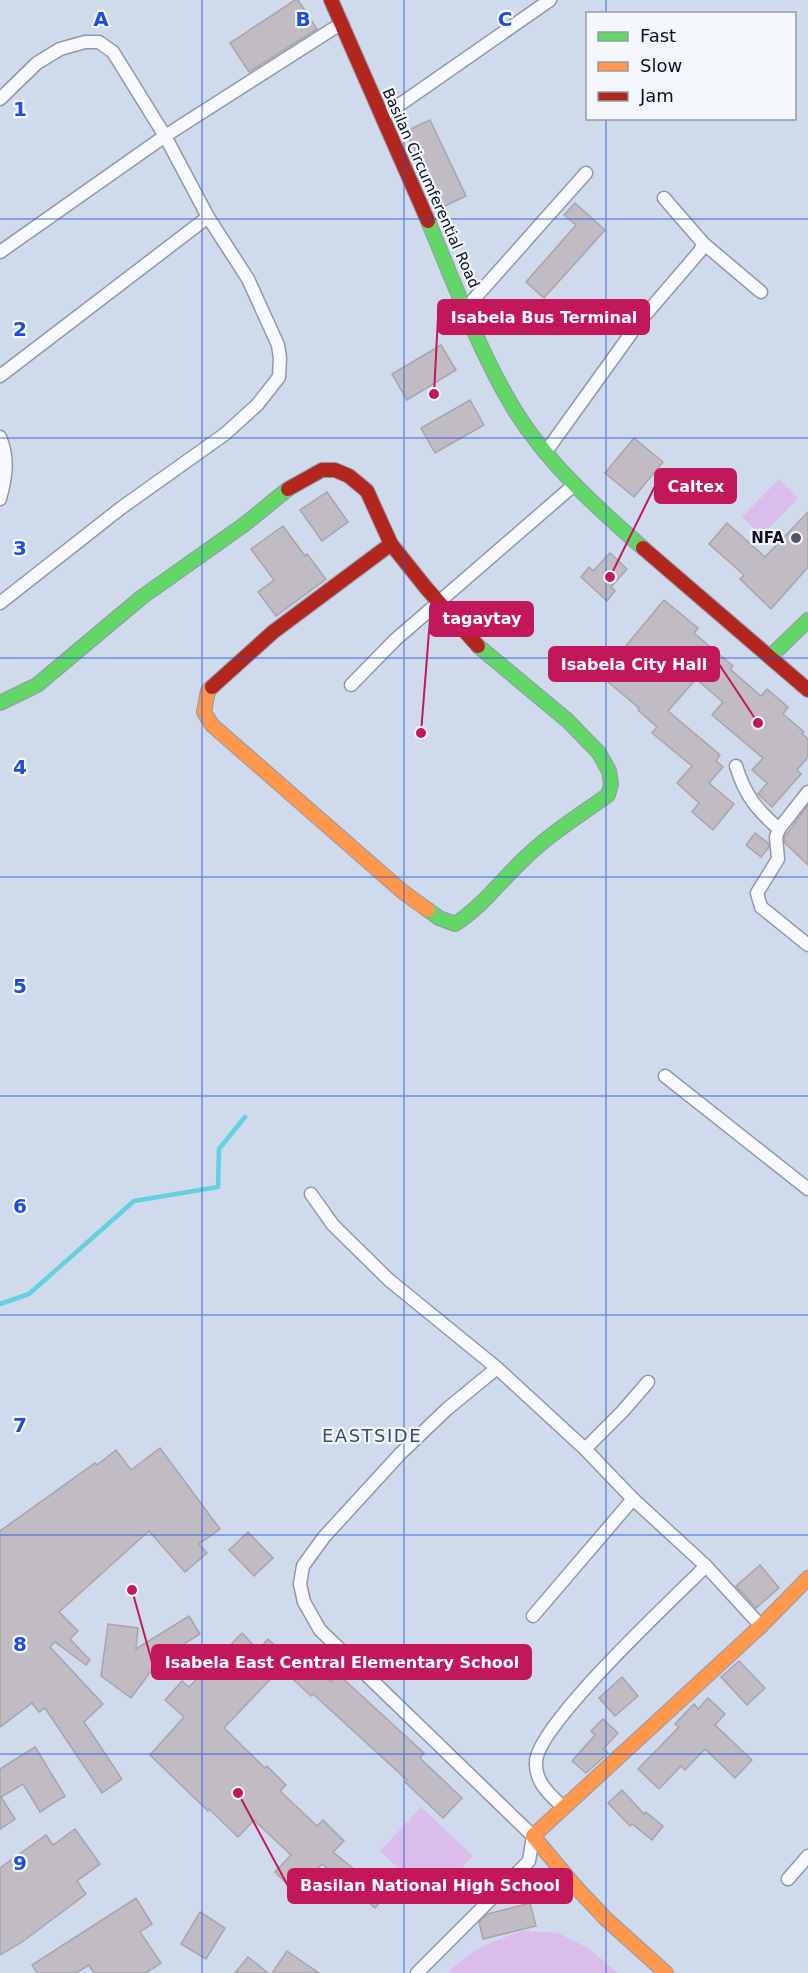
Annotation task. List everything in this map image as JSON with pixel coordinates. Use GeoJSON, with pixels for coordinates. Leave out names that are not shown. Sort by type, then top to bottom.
{"type":"FeatureCollection","features":[{"type":"Feature","properties":{"kind":"street","name":"Basilan Circumferential Road"},"geometry":{"type":"LineString","coordinates":[[331,0],[509,403],[545,453],[594,505],[808,690]]}},
{"type":"Feature","properties":{"kind":"street"},"geometry":{"type":"LineString","coordinates":[[382,117],[550,0]]}},
{"type":"Feature","properties":{"kind":"street"},"geometry":{"type":"LineString","coordinates":[[0,252],[165,136],[342,23]]}},
{"type":"Feature","properties":{"kind":"street"},"geometry":{"type":"LineString","coordinates":[[0,99],[37,63],[60,49],[85,42],[99,42],[113,52],[165,136],[208,217],[248,279],[278,345],[280,358],[279,377],[257,405],[225,434],[121,508],[0,603]]}},
{"type":"Feature","properties":{"kind":"street"},"geometry":{"type":"LineString","coordinates":[[466,308],[586,173]]}},
{"type":"Feature","properties":{"kind":"street"},"geometry":{"type":"LineString","coordinates":[[664,198],[703,243],[761,292]]}},
{"type":"Feature","properties":{"kind":"street"},"geometry":{"type":"LineString","coordinates":[[0,376],[208,217]]}},
{"type":"Feature","properties":{"kind":"street"},"geometry":{"type":"LineString","coordinates":[[545,453],[640,321],[700,251],[703,243]]}},
{"type":"Feature","properties":{"kind":"street"},"geometry":{"type":"LineString","coordinates":[[0,437],[6,452],[5,483],[0,499]]}},
{"type":"Feature","properties":{"kind":"street"},"geometry":{"type":"LineString","coordinates":[[0,703],[37,685],[142,597],[245,524],[294,484],[322,470],[335,470],[349,476],[367,491],[391,544],[427,589],[480,648],[568,721],[599,753],[609,771],[611,784],[608,795],[532,851],[483,901],[464,919],[455,924],[439,918],[403,892],[212,724],[204,712],[208,691],[232,668],[273,632],[391,544]]}},
{"type":"Feature","properties":{"kind":"street"},"geometry":{"type":"LineString","coordinates":[[351,685],[395,640],[574,485]]}},
{"type":"Feature","properties":{"kind":"street"},"geometry":{"type":"LineString","coordinates":[[771,656],[808,620]]}},
{"type":"Feature","properties":{"kind":"street"},"geometry":{"type":"LineString","coordinates":[[736,766],[750,799],[779,829]]}},
{"type":"Feature","properties":{"kind":"street"},"geometry":{"type":"LineString","coordinates":[[808,792],[779,829],[776,837],[778,859],[757,893],[761,907],[808,945]]}},
{"type":"Feature","properties":{"kind":"street"},"geometry":{"type":"LineString","coordinates":[[665,1076],[808,1189]]}},
{"type":"Feature","properties":{"kind":"street"},"geometry":{"type":"LineString","coordinates":[[311,1194],[333,1225],[389,1280],[497,1368],[585,1449],[633,1499],[706,1566],[761,1626]]}},
{"type":"Feature","properties":{"kind":"street"},"geometry":{"type":"LineString","coordinates":[[497,1368],[447,1409],[401,1453],[324,1537],[303,1566],[300,1584],[304,1602],[320,1630],[533,1836],[606,1919],[666,1973]]}},
{"type":"Feature","properties":{"kind":"street"},"geometry":{"type":"LineString","coordinates":[[585,1449],[648,1382]]}},
{"type":"Feature","properties":{"kind":"street"},"geometry":{"type":"LineString","coordinates":[[533,1616],[633,1499]]}},
{"type":"Feature","properties":{"kind":"street"},"geometry":{"type":"LineString","coordinates":[[563,1807],[544,1788],[537,1776],[536,1760],[547,1736],[626,1644],[706,1566]]}},
{"type":"Feature","properties":{"kind":"street"},"geometry":{"type":"LineString","coordinates":[[417,1973],[530,1861],[533,1836],[761,1626],[808,1578]]}},
{"type":"Feature","properties":{"kind":"street"},"geometry":{"type":"LineString","coordinates":[[788,1879],[808,1856]]}},
{"type":"Feature","properties":{"kind":"shaded area"},"geometry":{"type":"Polygon","coordinates":[[[779,479],[798,498],[762,536],[742,517],[779,479]]]}},
{"type":"Feature","properties":{"kind":"shaded area"},"geometry":{"type":"Polygon","coordinates":[[[421,1807],[473,1856],[432,1900],[380,1851],[421,1807]]]}},
{"type":"Feature","properties":{"kind":"shaded area"},"geometry":{"type":"Polygon","coordinates":[[[523,1931],[558,1933],[588,1948],[618,1973],[448,1973],[464,1958],[482,1947],[523,1931]]]}},
{"type":"Feature","properties":{"kind":"building"},"geometry":{"type":"Polygon","coordinates":[[[298,0],[317,29],[249,72],[230,43],[298,0]]]}},
{"type":"Feature","properties":{"kind":"building"},"geometry":{"type":"Polygon","coordinates":[[[430,120],[466,196],[441,208],[406,131],[430,120]]]}},
{"type":"Feature","properties":{"kind":"building"},"geometry":{"type":"Polygon","coordinates":[[[575,203],[605,230],[544,298],[526,282],[576,225],[564,215],[575,203]]]}},
{"type":"Feature","properties":{"kind":"building"},"geometry":{"type":"Polygon","coordinates":[[[441,345],[456,370],[407,400],[392,374],[441,345]]]}},
{"type":"Feature","properties":{"kind":"building"},"geometry":{"type":"Polygon","coordinates":[[[470,400],[484,425],[435,453],[421,428],[470,400]]]}},
{"type":"Feature","properties":{"kind":"building"},"geometry":{"type":"Polygon","coordinates":[[[634,438],[663,462],[634,497],[605,473],[634,438]]]}},
{"type":"Feature","properties":{"kind":"building"},"geometry":{"type":"Polygon","coordinates":[[[327,492],[348,522],[322,541],[300,510],[327,492]]]}},
{"type":"Feature","properties":{"kind":"building"},"geometry":{"type":"Polygon","coordinates":[[[808,512],[808,567],[771,609],[740,579],[744,575],[709,544],[727,523],[765,557],[808,512]]]}},
{"type":"Feature","properties":{"kind":"building"},"geometry":{"type":"Polygon","coordinates":[[[283,526],[305,556],[307,554],[326,579],[276,616],[258,592],[274,580],[251,549],[283,526]]]}},
{"type":"Feature","properties":{"kind":"building"},"geometry":{"type":"Polygon","coordinates":[[[610,553],[627,569],[611,587],[615,591],[607,601],[581,577],[589,567],[593,571],[610,553]]]}},
{"type":"Feature","properties":{"kind":"building"},"geometry":{"type":"Polygon","coordinates":[[[664,600],[698,628],[694,633],[733,666],[730,669],[761,696],[767,689],[788,707],[783,714],[804,732],[802,734],[808,739],[808,757],[797,770],[801,774],[772,807],[758,794],[767,783],[752,770],[763,758],[712,715],[723,702],[696,679],[668,711],[720,755],[716,761],[723,767],[709,783],[734,804],[713,830],[692,812],[699,803],[677,783],[692,766],[652,733],[657,727],[638,710],[639,708],[601,676],[664,600]]]}},
{"type":"Feature","properties":{"kind":"building"},"geometry":{"type":"Polygon","coordinates":[[[808,805],[808,865],[785,843],[784,838],[808,805]]]}},
{"type":"Feature","properties":{"kind":"building"},"geometry":{"type":"Polygon","coordinates":[[[755,833],[768,843],[769,847],[761,857],[746,845],[755,833]]]}},
{"type":"Feature","properties":{"kind":"building"},"geometry":{"type":"Polygon","coordinates":[[[160,1448],[220,1529],[199,1544],[207,1553],[185,1572],[149,1531],[59,1612],[78,1631],[70,1639],[90,1660],[86,1665],[55,1642],[50,1647],[103,1704],[84,1722],[122,1779],[102,1793],[45,1708],[39,1712],[32,1703],[0,1727],[0,1531],[116,1450],[131,1470],[160,1448]]]}},
{"type":"Feature","properties":{"kind":"building"},"geometry":{"type":"Polygon","coordinates":[[[248,1532],[273,1558],[254,1576],[229,1550],[248,1532]]]}},
{"type":"Feature","properties":{"kind":"building"},"geometry":{"type":"Polygon","coordinates":[[[760,1565],[779,1588],[756,1608],[736,1586],[760,1565]]]}},
{"type":"Feature","properties":{"kind":"building"},"geometry":{"type":"Polygon","coordinates":[[[189,1616],[200,1634],[160,1659],[131,1698],[101,1676],[108,1624],[138,1628],[136,1649],[189,1616]]]}},
{"type":"Feature","properties":{"kind":"building"},"geometry":{"type":"Polygon","coordinates":[[[242,1633],[258,1650],[268,1639],[299,1668],[306,1660],[331,1682],[338,1674],[424,1753],[420,1758],[462,1798],[443,1818],[405,1782],[407,1780],[313,1694],[311,1696],[281,1668],[224,1728],[286,1785],[280,1791],[317,1826],[323,1820],[344,1841],[333,1852],[386,1895],[375,1908],[322,1864],[295,1892],[275,1872],[291,1855],[254,1820],[238,1837],[150,1755],[184,1717],[165,1700],[182,1681],[189,1687],[242,1633]]]}},
{"type":"Feature","properties":{"kind":"building"},"geometry":{"type":"Polygon","coordinates":[[[739,1661],[765,1688],[747,1705],[721,1677],[739,1661]]]}},
{"type":"Feature","properties":{"kind":"building"},"geometry":{"type":"Polygon","coordinates":[[[622,1677],[638,1696],[615,1716],[599,1698],[622,1677]]]}},
{"type":"Feature","properties":{"kind":"building"},"geometry":{"type":"Polygon","coordinates":[[[708,1698],[725,1714],[715,1725],[752,1760],[735,1778],[705,1749],[685,1770],[681,1766],[659,1789],[638,1769],[679,1727],[675,1724],[694,1704],[698,1709],[708,1698]]]}},
{"type":"Feature","properties":{"kind":"building"},"geometry":{"type":"Polygon","coordinates":[[[603,1719],[618,1733],[603,1749],[608,1753],[586,1773],[572,1761],[595,1735],[591,1731],[603,1719]]]}},
{"type":"Feature","properties":{"kind":"building"},"geometry":{"type":"Polygon","coordinates":[[[35,1747],[65,1796],[40,1812],[23,1784],[1,1797],[15,1819],[0,1829],[0,1769],[35,1747]]]}},
{"type":"Feature","properties":{"kind":"building"},"geometry":{"type":"Polygon","coordinates":[[[622,1790],[644,1814],[646,1812],[663,1826],[652,1840],[632,1824],[630,1826],[608,1803],[622,1790]]]}},
{"type":"Feature","properties":{"kind":"building"},"geometry":{"type":"Polygon","coordinates":[[[75,1829],[100,1864],[77,1881],[86,1894],[22,1942],[0,1955],[0,1868],[46,1835],[53,1845],[75,1829]]]}},
{"type":"Feature","properties":{"kind":"building"},"geometry":{"type":"Polygon","coordinates":[[[136,1898],[152,1924],[140,1932],[161,1963],[146,1973],[94,1973],[89,1965],[76,1973],[37,1973],[32,1965],[136,1898]]]}},
{"type":"Feature","properties":{"kind":"building"},"geometry":{"type":"Polygon","coordinates":[[[530,1903],[536,1926],[483,1939],[479,1922],[488,1914],[530,1903]]]}},
{"type":"Feature","properties":{"kind":"building"},"geometry":{"type":"Polygon","coordinates":[[[200,1912],[225,1928],[206,1959],[181,1944],[200,1912]]]}},
{"type":"Feature","properties":{"kind":"building"},"geometry":{"type":"Polygon","coordinates":[[[287,1951],[319,1973],[272,1973],[287,1951]]]}},
{"type":"Feature","properties":{"kind":"building"},"geometry":{"type":"Polygon","coordinates":[[[248,1957],[268,1973],[235,1973],[248,1957]]]}},
{"type":"Feature","properties":{"kind":"waterway"},"geometry":{"type":"LineString","coordinates":[[0,1304],[29,1294],[134,1201],[218,1187],[219,1149],[245,1117]]}},
{"type":"Feature","properties":{"kind":"traffic: fast"},"geometry":{"type":"LineString","coordinates":[[428,221],[466,314],[499,382],[524,425],[571,481],[643,548]]}},
{"type":"Feature","properties":{"kind":"traffic: fast"},"geometry":{"type":"LineString","coordinates":[[0,703],[37,685],[142,597],[245,524],[288,489]]}},
{"type":"Feature","properties":{"kind":"traffic: fast"},"geometry":{"type":"LineString","coordinates":[[771,656],[808,620]]}},
{"type":"Feature","properties":{"kind":"traffic: fast"},"geometry":{"type":"LineString","coordinates":[[428,910],[439,918],[455,924],[483,901],[536,848],[608,795],[611,784],[609,771],[599,753],[568,721],[478,646]]}},
{"type":"Feature","properties":{"kind":"traffic: slow"},"geometry":{"type":"LineString","coordinates":[[212,687],[208,691],[204,712],[212,725],[403,892],[428,910]]}},
{"type":"Feature","properties":{"kind":"traffic: slow"},"geometry":{"type":"LineString","coordinates":[[666,1973],[606,1919],[533,1836],[761,1626],[808,1578]]}},
{"type":"Feature","properties":{"kind":"traffic: jam"},"geometry":{"type":"LineString","coordinates":[[331,0],[428,221]]}},
{"type":"Feature","properties":{"kind":"traffic: jam"},"geometry":{"type":"LineString","coordinates":[[288,489],[322,470],[335,470],[349,476],[367,491],[391,544],[427,589],[478,646]]}},
{"type":"Feature","properties":{"kind":"traffic: jam"},"geometry":{"type":"LineString","coordinates":[[212,687],[273,632],[391,544]]}},
{"type":"Feature","properties":{"kind":"traffic: jam"},"geometry":{"type":"LineString","coordinates":[[643,548],[808,690]]}},
{"type":"Feature","properties":{"kind":"place","name":"Isabela Bus Terminal"},"geometry":{"type":"Point","coordinates":[434,394]}},
{"type":"Feature","properties":{"kind":"place","name":"NFA"},"geometry":{"type":"Point","coordinates":[796,538]}},
{"type":"Feature","properties":{"kind":"place","name":"Caltex"},"geometry":{"type":"Point","coordinates":[610,577]}},
{"type":"Feature","properties":{"kind":"place","name":"Isabela City Hall"},"geometry":{"type":"Point","coordinates":[758,723]}},
{"type":"Feature","properties":{"kind":"place","name":"tagaytay"},"geometry":{"type":"Point","coordinates":[421,733]}},
{"type":"Feature","properties":{"kind":"place","name":"Isabela East Central Elementary School"},"geometry":{"type":"Point","coordinates":[132,1590]}},
{"type":"Feature","properties":{"kind":"place","name":"Basilan National High School"},"geometry":{"type":"Point","coordinates":[238,1793]}},
{"type":"Feature","properties":{"kind":"district","name":"EASTSIDE"},"geometry":{"type":"Point","coordinates":[372,1435]}}]}
